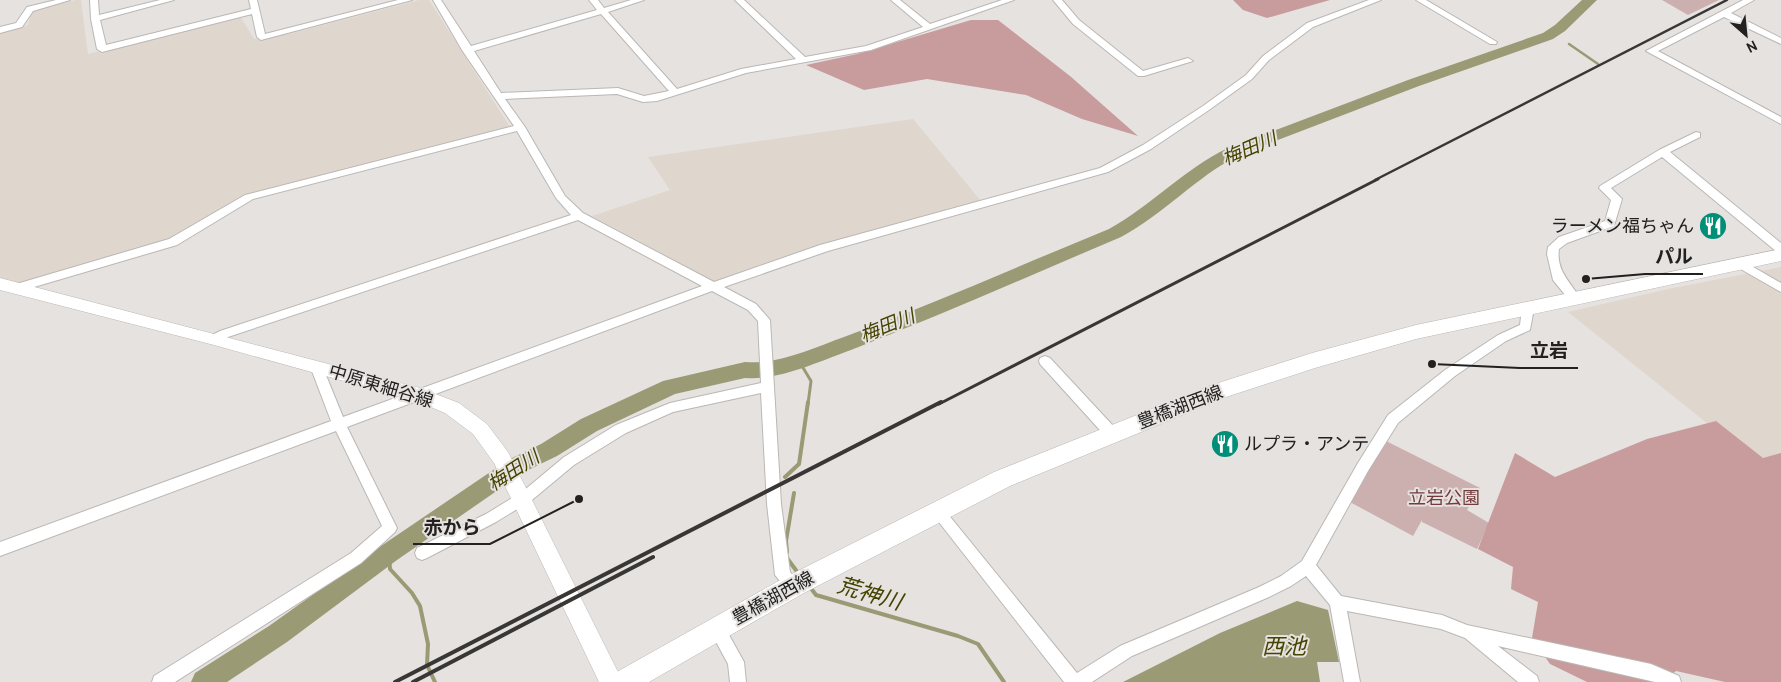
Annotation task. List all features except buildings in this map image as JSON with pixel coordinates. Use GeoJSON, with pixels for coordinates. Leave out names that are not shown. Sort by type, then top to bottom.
{"type":"FeatureCollection","features":[{"type":"Feature","properties":{"kind":"main road","name":"豊橋湖西線"},"geometry":{"type":"LineString","coordinates":[[624,682],[802,582],[1002,479],[1219,391],[1312,361],[1416,332],[1781,255]]}},
{"type":"Feature","properties":{"kind":"main road","name":"中原東細谷線"},"geometry":{"type":"LineString","coordinates":[[8,286],[316,366],[420,395],[452,408],[480,430],[501,458],[611,682]]}},
{"type":"Feature","properties":{"kind":"street"},"geometry":{"type":"LineString","coordinates":[[0,30],[19,26],[30,9],[66,0]]}},
{"type":"Feature","properties":{"kind":"street"},"geometry":{"type":"LineString","coordinates":[[94,0],[95,19],[102,48],[256,10]]}},
{"type":"Feature","properties":{"kind":"street"},"geometry":{"type":"LineString","coordinates":[[95,19],[170,0]]}},
{"type":"Feature","properties":{"kind":"street"},"geometry":{"type":"LineString","coordinates":[[253,0],[261,36],[289,32],[408,0]]}},
{"type":"Feature","properties":{"kind":"street"},"geometry":{"type":"LineString","coordinates":[[436,0],[467,50],[520,127],[561,198],[579,216],[752,307],[764,320],[774,504],[783,576],[802,582]]}},
{"type":"Feature","properties":{"kind":"street"},"geometry":{"type":"LineString","coordinates":[[593,0],[675,92]]}},
{"type":"Feature","properties":{"kind":"street"},"geometry":{"type":"LineString","coordinates":[[467,50],[640,0]]}},
{"type":"Feature","properties":{"kind":"street"},"geometry":{"type":"LineString","coordinates":[[739,0],[803,60]]}},
{"type":"Feature","properties":{"kind":"street"},"geometry":{"type":"LineString","coordinates":[[895,0],[930,28]]}},
{"type":"Feature","properties":{"kind":"street"},"geometry":{"type":"LineString","coordinates":[[498,96],[618,91],[643,99],[657,98],[744,71],[868,48],[1010,0]]}},
{"type":"Feature","properties":{"kind":"street"},"geometry":{"type":"LineString","coordinates":[[1057,0],[1076,22],[1141,74],[1188,60]]}},
{"type":"Feature","properties":{"kind":"street"},"geometry":{"type":"LineString","coordinates":[[0,549],[714,286],[824,248],[1104,170],[1147,147],[1206,108],[1249,77],[1266,58],[1310,26],[1377,0]]}},
{"type":"Feature","properties":{"kind":"street"},"geometry":{"type":"LineString","coordinates":[[1420,0],[1493,42]]}},
{"type":"Feature","properties":{"kind":"street"},"geometry":{"type":"LineString","coordinates":[[1750,0],[1651,51],[1781,121]]}},
{"type":"Feature","properties":{"kind":"street"},"geometry":{"type":"LineString","coordinates":[[1724,13],[1781,41]]}},
{"type":"Feature","properties":{"kind":"street"},"geometry":{"type":"LineString","coordinates":[[8,286],[173,242],[250,197],[520,127]]}},
{"type":"Feature","properties":{"kind":"street"},"geometry":{"type":"LineString","coordinates":[[1574,298],[1559,280],[1553,254],[1554,248],[1563,240],[1610,223],[1616,199],[1604,188],[1663,152],[1696,135]]}},
{"type":"Feature","properties":{"kind":"street"},"geometry":{"type":"LineString","coordinates":[[1663,152],[1781,249]]}},
{"type":"Feature","properties":{"kind":"street"},"geometry":{"type":"LineString","coordinates":[[214,339],[224,334],[579,216]]}},
{"type":"Feature","properties":{"kind":"street"},"geometry":{"type":"LineString","coordinates":[[1741,264],[1781,288]]}},
{"type":"Feature","properties":{"kind":"street"},"geometry":{"type":"LineString","coordinates":[[938,512],[1076,682],[1126,652],[1264,592],[1286,581],[1307,566],[1363,468],[1394,419],[1450,372],[1502,338],[1526,327],[1528,308]]}},
{"type":"Feature","properties":{"kind":"street"},"geometry":{"type":"LineString","coordinates":[[1045,360],[1112,434]]}},
{"type":"Feature","properties":{"kind":"street"},"geometry":{"type":"LineString","coordinates":[[160,682],[356,558],[390,528],[339,424],[316,366]]}},
{"type":"Feature","properties":{"kind":"street"},"geometry":{"type":"LineString","coordinates":[[422,553],[491,518],[569,461],[621,429],[670,408],[767,385]]}},
{"type":"Feature","properties":{"kind":"street"},"geometry":{"type":"LineString","coordinates":[[1307,566],[1337,602],[1352,682]]}},
{"type":"Feature","properties":{"kind":"street"},"geometry":{"type":"LineString","coordinates":[[1337,602],[1442,622],[1467,632],[1651,672],[1673,682]]}},
{"type":"Feature","properties":{"kind":"street"},"geometry":{"type":"LineString","coordinates":[[717,629],[736,662],[738,682]]}},
{"type":"Feature","properties":{"kind":"street"},"geometry":{"type":"LineString","coordinates":[[1467,632],[1531,682]]}},
{"type":"Feature","properties":{"kind":"shaded area"},"geometry":{"type":"Polygon","coordinates":[[[81,0],[88,54],[240,16],[254,39],[289,34],[419,0],[429,0],[510,127],[247,196],[170,239],[20,283],[0,278],[0,32],[28,25],[32,10],[81,0]]]}},
{"type":"Feature","properties":{"kind":"shaded area"},"geometry":{"type":"Polygon","coordinates":[[[1233,0],[1330,0],[1267,18],[1243,10],[1233,0]]]}},
{"type":"Feature","properties":{"kind":"shaded area"},"geometry":{"type":"Polygon","coordinates":[[[971,20],[998,20],[1070,76],[1138,136],[1082,119],[1026,95],[927,79],[864,90],[806,65],[857,54],[971,20]]]}},
{"type":"Feature","properties":{"kind":"shaded area"},"geometry":{"type":"Polygon","coordinates":[[[913,119],[981,201],[717,283],[592,216],[670,190],[648,157],[913,119]]]}},
{"type":"Feature","properties":{"kind":"shaded area"},"geometry":{"type":"Polygon","coordinates":[[[1781,267],[1781,463],[1763,468],[1568,312],[1668,289],[1781,267]]]}},
{"type":"Feature","properties":{"kind":"shaded area"},"geometry":{"type":"Polygon","coordinates":[[[1716,421],[1763,458],[1781,453],[1781,682],[1725,682],[1676,671],[1662,682],[1587,682],[1550,664],[1532,638],[1538,602],[1511,589],[1513,567],[1478,549],[1515,453],[1555,477],[1647,439],[1716,421]]]}},
{"type":"Feature","properties":{"kind":"green space"},"geometry":{"type":"Polygon","coordinates":[[[1662,0],[1719,0],[1688,15],[1662,0]]]}},
{"type":"Feature","properties":{"kind":"green space","name":"立岩公園"},"geometry":{"type":"Polygon","coordinates":[[[1384,440],[1480,488],[1467,510],[1489,523],[1477,549],[1422,522],[1422,520],[1413,536],[1348,501],[1384,440]]]}},
{"type":"Feature","properties":{"kind":"water","name":"西池"},"geometry":{"type":"Polygon","coordinates":[[[1297,601],[1328,610],[1339,662],[1317,662],[1320,682],[1123,682],[1220,633],[1297,601]]]}},
{"type":"Feature","properties":{"kind":"waterway","name":"梅田川"},"geometry":{"type":"LineString","coordinates":[[204,682],[278,634],[389,553],[516,466],[549,450],[589,425],[670,387],[745,370],[756,371],[799,361],[877,332],[1115,233],[1143,216],[1207,166],[1234,151],[1413,83],[1548,36],[1560,28],[1590,0]]}},
{"type":"Feature","properties":{"kind":"waterway"},"geometry":{"type":"LineString","coordinates":[[1569,44],[1598,64]]}},
{"type":"Feature","properties":{"kind":"waterway","name":"荒神川"},"geometry":{"type":"LineString","coordinates":[[799,361],[811,381],[808,404]]}},
{"type":"Feature","properties":{"kind":"waterway","name":"荒神川"},"geometry":{"type":"LineString","coordinates":[[785,477],[799,464],[808,402]]}},
{"type":"Feature","properties":{"kind":"waterway","name":"荒神川"},"geometry":{"type":"LineString","coordinates":[[787,552],[786,541],[794,493]]}},
{"type":"Feature","properties":{"kind":"waterway"},"geometry":{"type":"LineString","coordinates":[[389,553],[390,569],[412,593],[420,606],[428,644],[427,665],[435,682]]}},
{"type":"Feature","properties":{"kind":"waterway","name":"荒神川"},"geometry":{"type":"LineString","coordinates":[[787,558],[798,573]]}},
{"type":"Feature","properties":{"kind":"waterway","name":"荒神川"},"geometry":{"type":"LineString","coordinates":[[810,587],[816,595],[958,636],[978,644],[1004,682]]}},
{"type":"Feature","properties":{"kind":"railway"},"geometry":{"type":"LineString","coordinates":[[1375,180],[1727,0]]}},
{"type":"Feature","properties":{"kind":"railway"},"geometry":{"type":"LineString","coordinates":[[939,404],[1378,179]]}},
{"type":"Feature","properties":{"kind":"railway"},"geometry":{"type":"LineString","coordinates":[[395,682],[941,402]]}},
{"type":"Feature","properties":{"kind":"railway"},"geometry":{"type":"LineString","coordinates":[[413,682],[653,557]]}},
{"type":"Feature","properties":{"kind":"place","name":"ラーメン福ちゃん"},"geometry":{"type":"Point","coordinates":[1713,226]}},
{"type":"Feature","properties":{"kind":"place","name":"パル"},"geometry":{"type":"Point","coordinates":[1586,279]}},
{"type":"Feature","properties":{"kind":"place","name":"立岩"},"geometry":{"type":"Point","coordinates":[1432,364]}},
{"type":"Feature","properties":{"kind":"place","name":"ルプラ・アンテ"},"geometry":{"type":"Point","coordinates":[1225,444]}},
{"type":"Feature","properties":{"kind":"place","name":"赤から"},"geometry":{"type":"Point","coordinates":[579,499]}}]}
